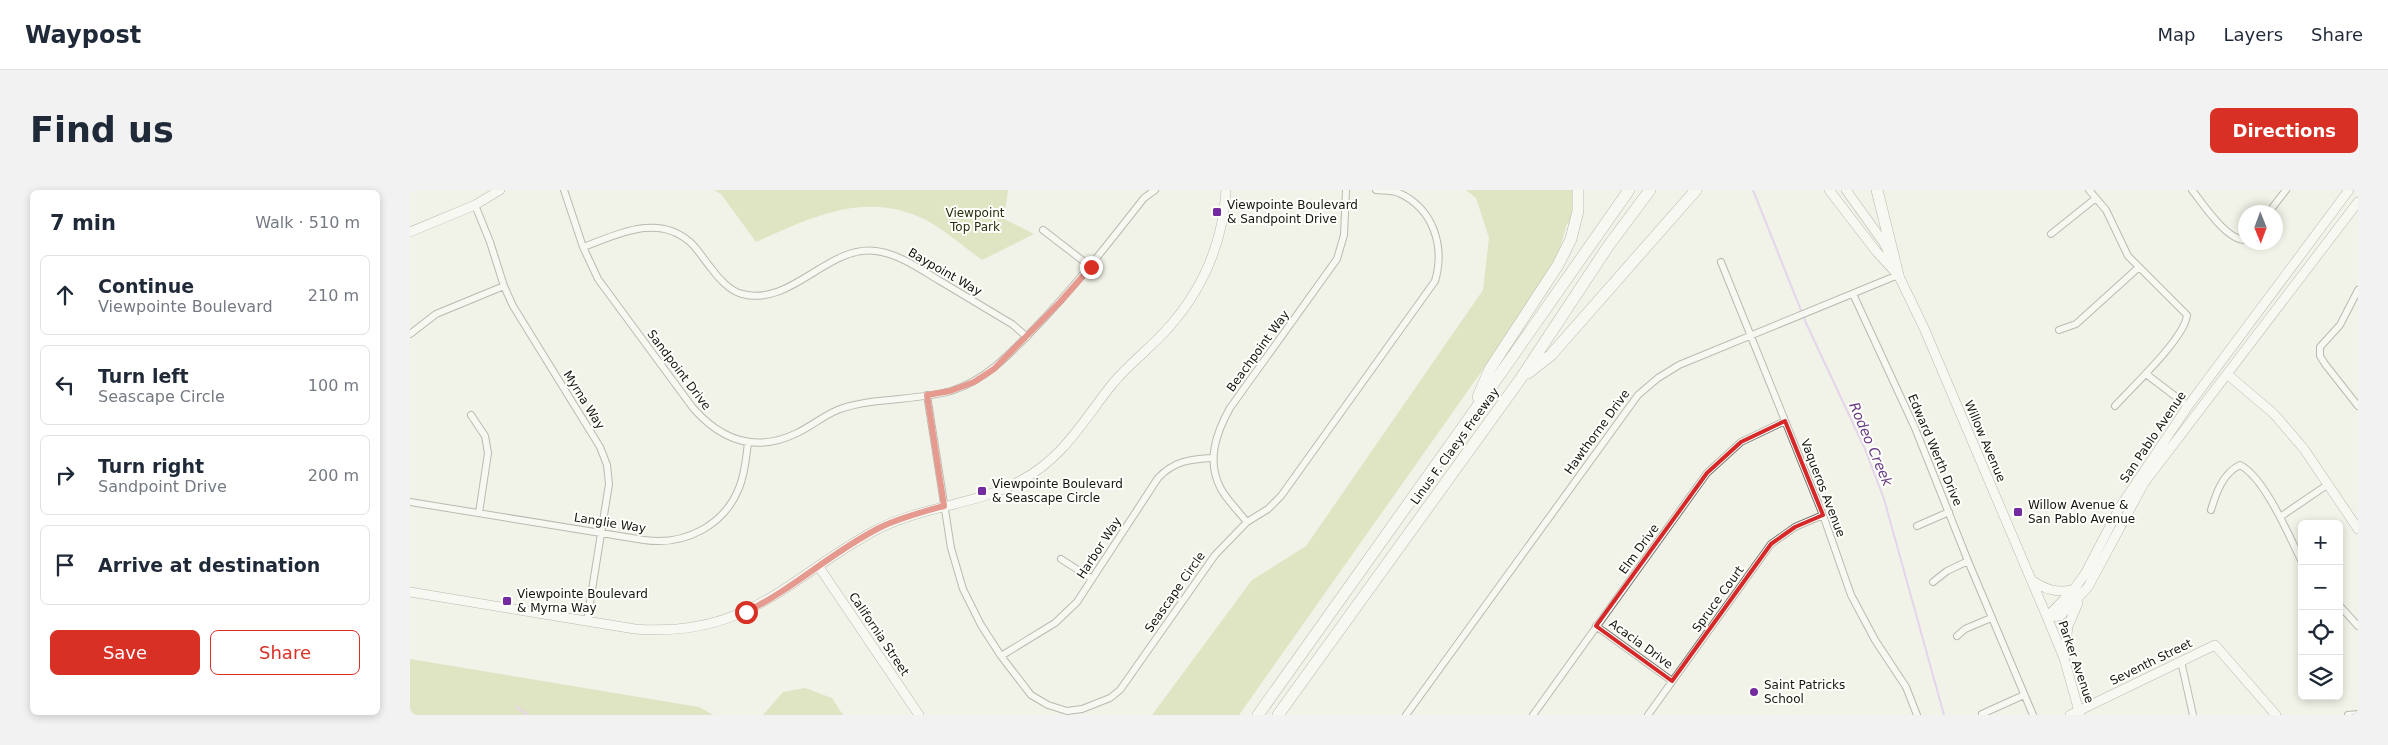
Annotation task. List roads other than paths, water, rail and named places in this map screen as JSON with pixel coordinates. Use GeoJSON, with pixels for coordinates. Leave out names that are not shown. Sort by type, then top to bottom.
{"type":"FeatureCollection","features":[{"type":"Feature","properties":{"kind":"highway"},"geometry":{"type":"LineString","coordinates":[[1470,417],[1490,369],[1558,265],[1567,248],[1578,211],[1578,190]]}},
{"type":"Feature","properties":{"kind":"highway","name":"Linus F. Claeys Freeway"},"geometry":{"type":"LineString","coordinates":[[1258,715],[1470,417],[1628,190]]}},
{"type":"Feature","properties":{"kind":"highway","name":"Linus F. Claeys Freeway"},"geometry":{"type":"LineString","coordinates":[[1278,715],[1519,381],[1609,245],[1650,190]]}},
{"type":"Feature","properties":{"kind":"highway"},"geometry":{"type":"LineString","coordinates":[[1519,381],[1551,355],[1696,190]]}},
{"type":"Feature","properties":{"kind":"highway"},"geometry":{"type":"LineString","coordinates":[[1877,190],[1898,275]]}},
{"type":"Feature","properties":{"kind":"main road"},"geometry":{"type":"LineString","coordinates":[[410,232],[475,205],[500,190]]}},
{"type":"Feature","properties":{"kind":"main road"},"geometry":{"type":"LineString","coordinates":[[410,592],[652,630],[684,629],[738,615],[760,605],[886,525],[944,506],[984,497],[1021,481],[1044,465],[1076,435],[1116,380],[1170,326],[1189,302],[1206,273],[1218,244],[1226,190]]}},
{"type":"Feature","properties":{"kind":"main road","name":"Willow Avenue"},"geometry":{"type":"LineString","coordinates":[[1829,190],[1876,251],[1898,275]]}},
{"type":"Feature","properties":{"kind":"main road","name":"Willow Avenue"},"geometry":{"type":"LineString","coordinates":[[1846,190],[1884,243],[1924,328],[2047,617]]}},
{"type":"Feature","properties":{"kind":"main road","name":"San Pablo Avenue"},"geometry":{"type":"LineString","coordinates":[[2047,617],[2074,589],[2099,548],[2120,507],[2188,406],[2349,190]]}},
{"type":"Feature","properties":{"kind":"main road","name":"San Pablo Avenue"},"geometry":{"type":"LineString","coordinates":[[2047,617],[2060,616],[2088,587],[2144,483],[2358,202]]}},
{"type":"Feature","properties":{"kind":"main road"},"geometry":{"type":"LineString","coordinates":[[2228,374],[2274,414],[2304,449],[2358,529]]}},
{"type":"Feature","properties":{"kind":"main road","name":"California Street"},"geometry":{"type":"LineString","coordinates":[[819,567],[919,715]]}},
{"type":"Feature","properties":{"kind":"main road"},"geometry":{"type":"LineString","coordinates":[[2031,580],[2042,588],[2056,592],[2074,589]]}},
{"type":"Feature","properties":{"kind":"main road"},"geometry":{"type":"LineString","coordinates":[[2064,658],[2068,626],[2088,587]]}},
{"type":"Feature","properties":{"kind":"main road","name":"Parker Avenue"},"geometry":{"type":"LineString","coordinates":[[2047,617],[2064,658],[2080,713]]}},
{"type":"Feature","properties":{"kind":"main road","name":"Seventh Street"},"geometry":{"type":"LineString","coordinates":[[2070,715],[2080,713],[2216,645],[2276,715]]}},
{"type":"Feature","properties":{"kind":"street","name":"Sandpoint Drive"},"geometry":{"type":"LineString","coordinates":[[564,190],[583,247],[598,279],[693,408],[707,424],[726,436],[748,443],[768,442],[785,438],[822,417],[841,409],[950,391],[974,382],[994,369],[1060,302],[1091,267],[1144,198],[1155,190]]}},
{"type":"Feature","properties":{"kind":"street","name":"Beachpoint Way"},"geometry":{"type":"LineString","coordinates":[[1247,522],[1221,489],[1213,458],[1217,433],[1230,408],[1337,259],[1344,234],[1346,190]]}},
{"type":"Feature","properties":{"kind":"street","name":"Seascape Circle"},"geometry":{"type":"LineString","coordinates":[[927,395],[950,548],[963,589],[981,625],[1001,656],[1031,695],[1067,713],[1099,704],[1120,690],[1215,555],[1247,522],[1268,509],[1281,496],[1434,281],[1440,257],[1437,237],[1430,222],[1422,212],[1398,193],[1376,190]]}},
{"type":"Feature","properties":{"kind":"street"},"geometry":{"type":"LineString","coordinates":[[2089,190],[2106,210],[2128,256],[2187,315],[2186,324],[2146,374],[2115,406]]}},
{"type":"Feature","properties":{"kind":"street"},"geometry":{"type":"LineString","coordinates":[[2193,190],[2217,221],[2233,237],[2238,238]]}},
{"type":"Feature","properties":{"kind":"street"},"geometry":{"type":"LineString","coordinates":[[2274,205],[2286,190]]}},
{"type":"Feature","properties":{"kind":"street"},"geometry":{"type":"LineString","coordinates":[[2051,234],[2096,198]]}},
{"type":"Feature","properties":{"kind":"street","name":"Myrna Way"},"geometry":{"type":"LineString","coordinates":[[475,205],[490,242],[504,286],[607,466],[609,484],[588,621]]}},
{"type":"Feature","properties":{"kind":"street","name":"Baypoint Way"},"geometry":{"type":"LineString","coordinates":[[583,247],[643,227],[670,230],[691,243],[724,283],[742,294],[774,293],[787,288],[847,254],[875,251],[901,258],[1012,324],[1027,337]]}},
{"type":"Feature","properties":{"kind":"street"},"geometry":{"type":"LineString","coordinates":[[1043,230],[1091,267]]}},
{"type":"Feature","properties":{"kind":"street","name":"Vaqueros Avenue"},"geometry":{"type":"LineString","coordinates":[[1722,262],[1823,515],[1843,575],[1859,613],[1906,687],[1916,715]]}},
{"type":"Feature","properties":{"kind":"street"},"geometry":{"type":"LineString","coordinates":[[2060,330],[2076,324],[2138,268]]}},
{"type":"Feature","properties":{"kind":"street","name":"Hawthorne Drive"},"geometry":{"type":"LineString","coordinates":[[1406,715],[1638,396],[1658,378],[1679,365],[1898,275]]}},
{"type":"Feature","properties":{"kind":"street"},"geometry":{"type":"LineString","coordinates":[[410,334],[436,314],[504,286]]}},
{"type":"Feature","properties":{"kind":"street"},"geometry":{"type":"LineString","coordinates":[[2358,290],[2356,301],[2340,326],[2320,347],[2320,356],[2325,364],[2358,406]]}},
{"type":"Feature","properties":{"kind":"street","name":"Edward Werth Drive"},"geometry":{"type":"LineString","coordinates":[[1852,294],[1915,428],[1991,618],[2033,715]]}},
{"type":"Feature","properties":{"kind":"street"},"geometry":{"type":"LineString","coordinates":[[2146,374],[2188,406]]}},
{"type":"Feature","properties":{"kind":"street"},"geometry":{"type":"LineString","coordinates":[[471,415],[485,436],[488,453],[479,513]]}},
{"type":"Feature","properties":{"kind":"street","name":"Elm Drive"},"geometry":{"type":"LineString","coordinates":[[1533,715],[1707,473],[1741,442],[1785,421]]}},
{"type":"Feature","properties":{"kind":"street","name":"Langlie Way"},"geometry":{"type":"LineString","coordinates":[[410,502],[602,534],[651,541],[665,541],[686,537],[706,528],[723,513],[739,489],[744,475],[748,443]]}},
{"type":"Feature","properties":{"kind":"street","name":"Harbor Way"},"geometry":{"type":"LineString","coordinates":[[1001,656],[1066,614],[1092,579],[1158,478],[1175,463],[1213,458]]}},
{"type":"Feature","properties":{"kind":"street"},"geometry":{"type":"LineString","coordinates":[[2211,510],[2216,493],[2232,469],[2240,465],[2249,470],[2254,476],[2280,517],[2298,554]]}},
{"type":"Feature","properties":{"kind":"street"},"geometry":{"type":"LineString","coordinates":[[2280,517],[2327,485]]}},
{"type":"Feature","properties":{"kind":"street"},"geometry":{"type":"LineString","coordinates":[[1917,526],[1949,512]]}},
{"type":"Feature","properties":{"kind":"street","name":"Spruce Court"},"geometry":{"type":"LineString","coordinates":[[1648,715],[1772,544],[1795,527],[1823,515]]}},
{"type":"Feature","properties":{"kind":"street"},"geometry":{"type":"LineString","coordinates":[[1061,559],[1092,579]]}},
{"type":"Feature","properties":{"kind":"street"},"geometry":{"type":"LineString","coordinates":[[1933,582],[1947,571],[1968,561]]}},
{"type":"Feature","properties":{"kind":"street"},"geometry":{"type":"LineString","coordinates":[[2343,609],[2358,626]]}},
{"type":"Feature","properties":{"kind":"street"},"geometry":{"type":"LineString","coordinates":[[1957,636],[1965,630],[1991,618]]}},
{"type":"Feature","properties":{"kind":"street","name":"Acacia Drive"},"geometry":{"type":"LineString","coordinates":[[1596,626],[1672,681]]}},
{"type":"Feature","properties":{"kind":"street"},"geometry":{"type":"LineString","coordinates":[[2181,661],[2193,715]]}},
{"type":"Feature","properties":{"kind":"street"},"geometry":{"type":"LineString","coordinates":[[1982,714],[2024,696]]}},
{"type":"Feature","properties":{"kind":"street"},"geometry":{"type":"LineString","coordinates":[[2348,714],[2358,714]]}},
{"type":"Feature","properties":{"kind":"waterway","name":"Rodeo Creek"},"geometry":{"type":"LineString","coordinates":[[1753,190],[1806,323],[1865,449],[1884,499],[1944,715]]}},
{"type":"Feature","properties":{"kind":"waterway"},"geometry":{"type":"LineString","coordinates":[[517,707],[528,715]]}},
{"type":"Feature","properties":{"kind":"place","name":"Viewpointe Boulevard & Sandpoint Drive"},"geometry":{"type":"Point","coordinates":[1217,212]}},
{"type":"Feature","properties":{"kind":"place","name":"Viewpointe Boulevard & Seascape Circle"},"geometry":{"type":"Point","coordinates":[982,491]}},
{"type":"Feature","properties":{"kind":"place","name":"Willow Avenue & San Pablo Avenue"},"geometry":{"type":"Point","coordinates":[2018,512]}},
{"type":"Feature","properties":{"kind":"place","name":"Viewpointe Boulevard & Myrna Way"},"geometry":{"type":"Point","coordinates":[507,601]}},
{"type":"Feature","properties":{"kind":"place","name":"Saint Patricks School"},"geometry":{"type":"Point","coordinates":[1754,692]}},
{"type":"Feature","properties":{"kind":"park label","name":"Viewpoint Top Park"},"geometry":{"type":"Point","coordinates":[975,220]}}]}
